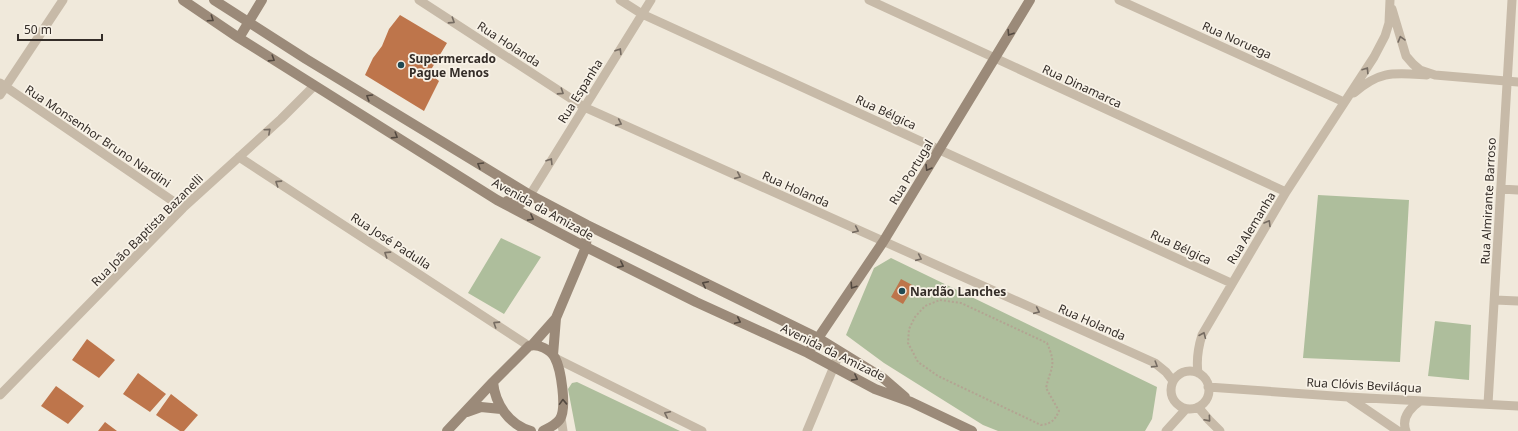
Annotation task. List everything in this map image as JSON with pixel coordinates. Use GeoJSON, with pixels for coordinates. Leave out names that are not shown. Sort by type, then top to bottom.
{"type":"FeatureCollection","features":[{"type":"Feature","properties":{"kind":"main road","name":"Avenida da Amizade"},"geometry":{"type":"LineString","coordinates":[[183,0],[314,86],[497,200],[586,247],[696,302],[808,353],[875,389],[912,402],[972,431]]}},
{"type":"Feature","properties":{"kind":"main road","name":"Avenida da Amizade"},"geometry":{"type":"LineString","coordinates":[[214,0],[530,195],[818,338],[882,378],[912,402]]}},
{"type":"Feature","properties":{"kind":"main road"},"geometry":{"type":"LineString","coordinates":[[239,38],[262,0]]}},
{"type":"Feature","properties":{"kind":"main road","name":"Rua Portugal"},"geometry":{"type":"LineString","coordinates":[[808,353],[883,242],[1030,0]]}},
{"type":"Feature","properties":{"kind":"main road"},"geometry":{"type":"LineString","coordinates":[[497,200],[520,204],[530,195]]}},
{"type":"Feature","properties":{"kind":"main road"},"geometry":{"type":"LineString","coordinates":[[554,357],[556,318],[586,247],[588,225]]}},
{"type":"Feature","properties":{"kind":"main road"},"geometry":{"type":"LineString","coordinates":[[447,431],[556,318]]}},
{"type":"Feature","properties":{"kind":"main road"},"geometry":{"type":"LineString","coordinates":[[530,345],[545,349],[554,357],[559,367],[563,402],[561,418],[556,424],[543,431]]}},
{"type":"Feature","properties":{"kind":"main road"},"geometry":{"type":"LineString","coordinates":[[493,382],[496,399],[501,409],[520,428],[531,431]]}},
{"type":"Feature","properties":{"kind":"main road"},"geometry":{"type":"LineString","coordinates":[[465,412],[481,407],[501,409]]}},
{"type":"Feature","properties":{"kind":"street"},"geometry":{"type":"LineString","coordinates":[[2,88],[63,0]]}},
{"type":"Feature","properties":{"kind":"street","name":"Rua Holanda"},"geometry":{"type":"LineString","coordinates":[[419,0],[584,107],[1155,363],[1166,372],[1173,381]]}},
{"type":"Feature","properties":{"kind":"street","name":"Rua Bélgica"},"geometry":{"type":"LineString","coordinates":[[620,0],[642,14],[1231,283]]}},
{"type":"Feature","properties":{"kind":"street","name":"Rua Espanha"},"geometry":{"type":"LineString","coordinates":[[530,195],[651,0]]}},
{"type":"Feature","properties":{"kind":"street","name":"Rua Dinamarca"},"geometry":{"type":"LineString","coordinates":[[869,0],[1286,192]]}},
{"type":"Feature","properties":{"kind":"street","name":"Rua Noruega"},"geometry":{"type":"LineString","coordinates":[[1119,0],[1344,102]]}},
{"type":"Feature","properties":{"kind":"street"},"geometry":{"type":"LineString","coordinates":[[1390,0],[1406,56],[1420,70],[1435,75],[1518,82]]}},
{"type":"Feature","properties":{"kind":"street","name":"Rua Alemanha"},"geometry":{"type":"LineString","coordinates":[[1198,373],[1198,348],[1202,335],[1231,283],[1286,192],[1374,57],[1385,36],[1389,23],[1390,0]]}},
{"type":"Feature","properties":{"kind":"street","name":"Rua Almirante Barroso"},"geometry":{"type":"LineString","coordinates":[[1488,404],[1512,0]]}},
{"type":"Feature","properties":{"kind":"street","name":"Rua Alemanha"},"geometry":{"type":"LineString","coordinates":[[1344,102],[1363,85],[1382,75],[1389,73],[1435,75]]}},
{"type":"Feature","properties":{"kind":"street","name":"Rua João Baptista Bazanelli"},"geometry":{"type":"LineString","coordinates":[[0,394],[184,208],[281,119],[314,86]]}},
{"type":"Feature","properties":{"kind":"street","name":"Rua Monsenhor Bruno Nardini"},"geometry":{"type":"LineString","coordinates":[[2,88],[184,208]]}},
{"type":"Feature","properties":{"kind":"street","name":"Rua José Padulla"},"geometry":{"type":"LineString","coordinates":[[239,157],[530,345]]}},
{"type":"Feature","properties":{"kind":"street"},"geometry":{"type":"LineString","coordinates":[[1501,189],[1518,190]]}},
{"type":"Feature","properties":{"kind":"street"},"geometry":{"type":"LineString","coordinates":[[1495,300],[1518,301]]}},
{"type":"Feature","properties":{"kind":"street"},"geometry":{"type":"LineString","coordinates":[[807,431],[840,352]]}},
{"type":"Feature","properties":{"kind":"street"},"geometry":{"type":"LineString","coordinates":[[554,357],[702,431]]}},
{"type":"Feature","properties":{"kind":"street"},"geometry":{"type":"LineString","coordinates":[[1181,373],[1198,373],[1203,376],[1208,386],[1207,398],[1198,407],[1186,409],[1174,401],[1171,395],[1173,381],[1181,373]]}},
{"type":"Feature","properties":{"kind":"street","name":"Rua Clóvis Beviláqua"},"geometry":{"type":"LineString","coordinates":[[1208,386],[1348,397],[1518,406]]}},
{"type":"Feature","properties":{"kind":"street"},"geometry":{"type":"LineString","coordinates":[[1348,397],[1398,431]]}},
{"type":"Feature","properties":{"kind":"street"},"geometry":{"type":"LineString","coordinates":[[1406,431],[1405,417],[1411,407],[1420,401]]}},
{"type":"Feature","properties":{"kind":"street"},"geometry":{"type":"LineString","coordinates":[[1198,407],[1220,431]]}},
{"type":"Feature","properties":{"kind":"street"},"geometry":{"type":"LineString","coordinates":[[1166,431],[1186,409]]}},
{"type":"Feature","properties":{"kind":"street"},"geometry":{"type":"LineString","coordinates":[[561,418],[563,431]]}},
{"type":"Feature","properties":{"kind":"path"},"geometry":{"type":"LineString","coordinates":[[940,300],[961,303],[1047,343],[1052,355],[1053,366],[1046,388],[1059,411],[1055,420],[1048,424],[1041,425],[1024,417],[938,376],[918,362],[908,343],[909,329],[915,317],[925,306],[940,300]]}},
{"type":"Feature","properties":{"kind":"green space"},"geometry":{"type":"Polygon","coordinates":[[[1318,195],[1409,200],[1400,362],[1303,358],[1318,195]]]}},
{"type":"Feature","properties":{"kind":"green space"},"geometry":{"type":"Polygon","coordinates":[[[501,238],[541,257],[504,314],[468,293],[501,238]]]}},
{"type":"Feature","properties":{"kind":"green space"},"geometry":{"type":"Polygon","coordinates":[[[891,258],[1157,387],[1152,419],[1145,431],[998,431],[983,425],[884,363],[846,335],[874,268],[891,258]]]}},
{"type":"Feature","properties":{"kind":"green space"},"geometry":{"type":"Polygon","coordinates":[[[1435,321],[1471,325],[1469,380],[1428,376],[1435,321]]]}},
{"type":"Feature","properties":{"kind":"green space"},"geometry":{"type":"Polygon","coordinates":[[[577,382],[680,431],[576,431],[568,389],[572,383],[577,382]]]}},
{"type":"Feature","properties":{"kind":"building","name":"Supermercado Pague Menos"},"geometry":{"type":"Polygon","coordinates":[[[400,15],[447,43],[429,73],[439,81],[424,111],[365,75],[373,58],[382,46],[389,29],[400,15]]]}},
{"type":"Feature","properties":{"kind":"building","name":"Nardão Lanches"},"geometry":{"type":"Polygon","coordinates":[[[901,279],[914,286],[903,304],[891,297],[901,279]]]}},
{"type":"Feature","properties":{"kind":"building"},"geometry":{"type":"Polygon","coordinates":[[[87,339],[115,360],[99,378],[72,360],[87,339]]]}},
{"type":"Feature","properties":{"kind":"building"},"geometry":{"type":"Polygon","coordinates":[[[138,373],[166,394],[150,412],[123,394],[138,373]]]}},
{"type":"Feature","properties":{"kind":"building"},"geometry":{"type":"Polygon","coordinates":[[[56,386],[84,406],[68,424],[41,406],[56,386]]]}},
{"type":"Feature","properties":{"kind":"building"},"geometry":{"type":"Polygon","coordinates":[[[171,394],[198,415],[184,431],[180,431],[156,415],[171,394]]]}},
{"type":"Feature","properties":{"kind":"building"},"geometry":{"type":"Polygon","coordinates":[[[105,422],[117,431],[98,431],[105,422]]]}},
{"type":"Feature","properties":{"kind":"place","name":"Supermercado Pague Menos"},"geometry":{"type":"Point","coordinates":[401,65]}},
{"type":"Feature","properties":{"kind":"place","name":"Nardão Lanches"},"geometry":{"type":"Point","coordinates":[902,291]}}]}
